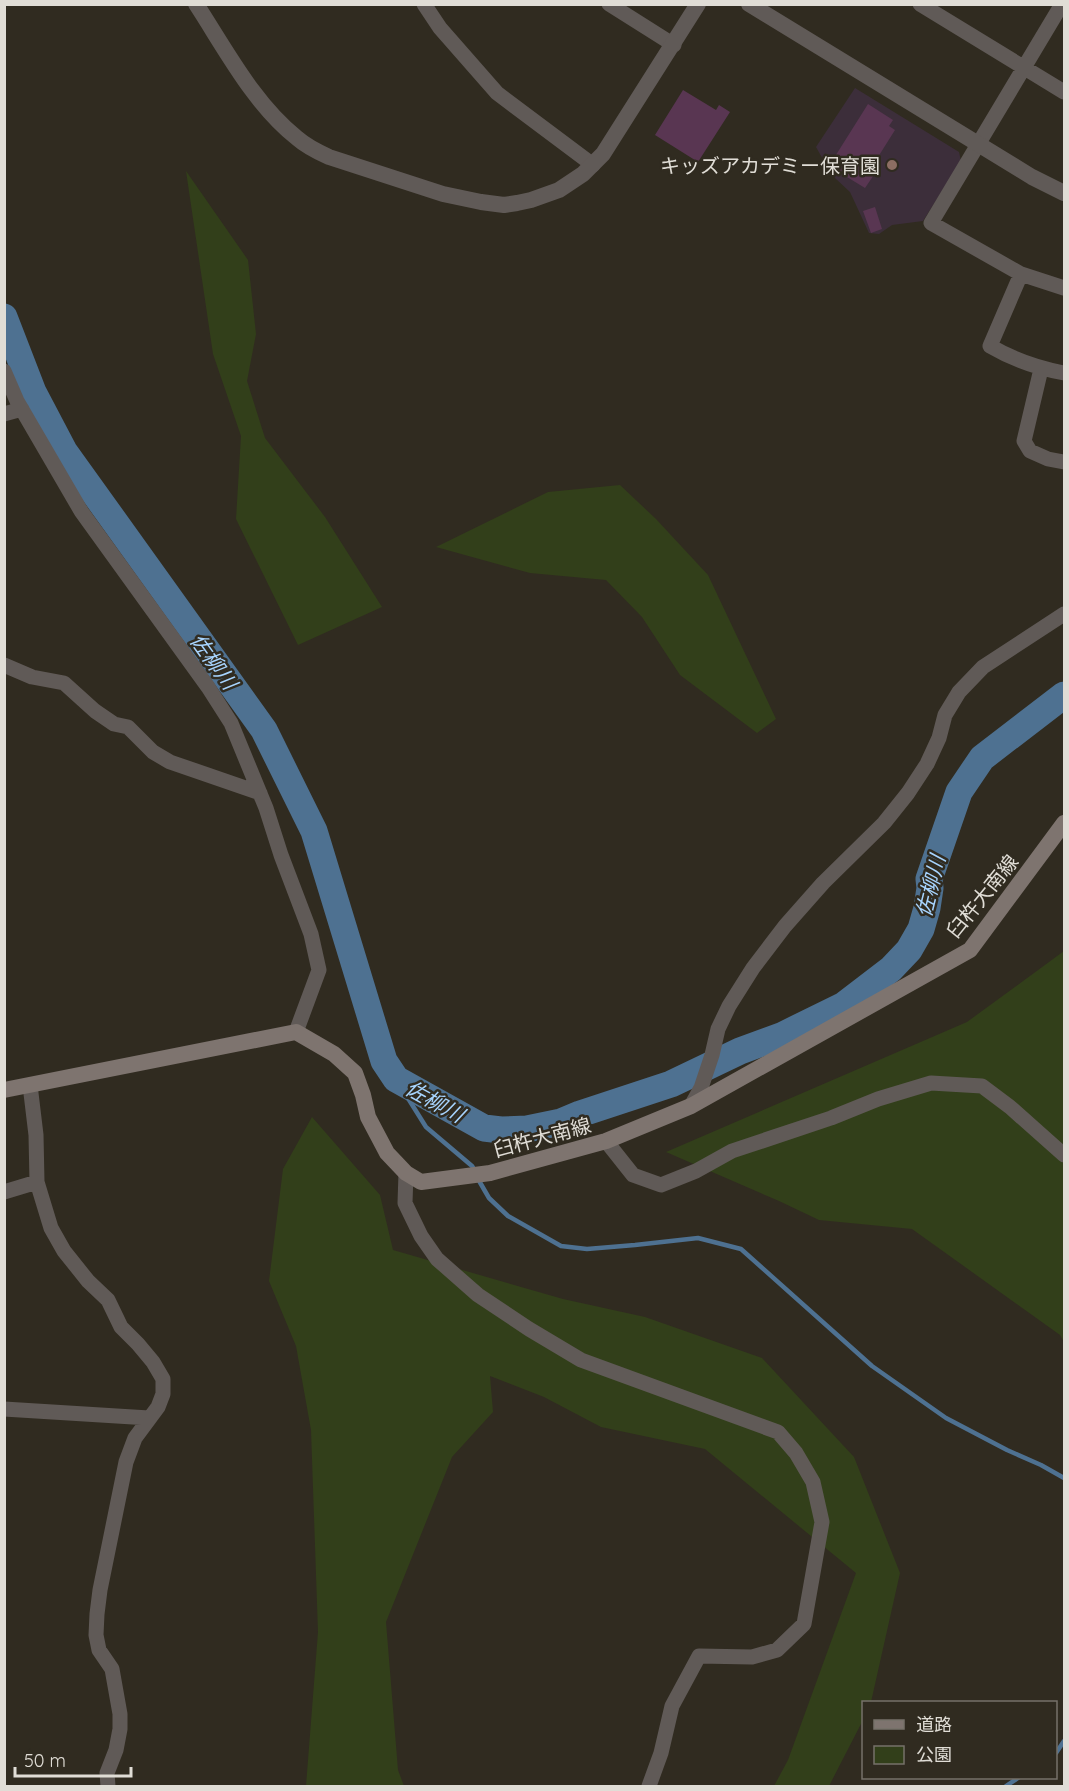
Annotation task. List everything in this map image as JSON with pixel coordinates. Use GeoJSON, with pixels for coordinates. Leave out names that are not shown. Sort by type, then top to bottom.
{"type":"FeatureCollection","features":[{"type":"Feature","properties":{"kind":"main road","name":"臼杵大南線"},"geometry":{"type":"LineString","coordinates":[[406,1173],[421,1182],[490,1173],[606,1141],[691,1106],[970,950],[1065,824]]}},
{"type":"Feature","properties":{"kind":"main road"},"geometry":{"type":"LineString","coordinates":[[4,1090],[296,1032],[334,1054],[355,1073],[369,1117],[387,1153],[406,1173]]}},
{"type":"Feature","properties":{"kind":"street"},"geometry":{"type":"LineString","coordinates":[[196,4],[265,108],[298,139],[329,157],[443,194],[504,205],[531,200],[559,190],[593,165],[612,141],[698,4]]}},
{"type":"Feature","properties":{"kind":"street"},"geometry":{"type":"LineString","coordinates":[[424,4],[440,28],[497,93],[593,165]]}},
{"type":"Feature","properties":{"kind":"street"},"geometry":{"type":"LineString","coordinates":[[609,4],[674,45]]}},
{"type":"Feature","properties":{"kind":"street"},"geometry":{"type":"LineString","coordinates":[[749,4],[1032,177],[1065,193]]}},
{"type":"Feature","properties":{"kind":"street"},"geometry":{"type":"LineString","coordinates":[[920,4],[1065,92]]}},
{"type":"Feature","properties":{"kind":"street"},"geometry":{"type":"LineString","coordinates":[[1062,4],[931,223],[1021,274],[1065,288]]}},
{"type":"Feature","properties":{"kind":"street"},"geometry":{"type":"LineString","coordinates":[[1021,274],[990,346],[1012,358],[1041,369],[1065,373]]}},
{"type":"Feature","properties":{"kind":"street"},"geometry":{"type":"LineString","coordinates":[[1041,369],[1024,441],[1030,450],[1048,459],[1065,462]]}},
{"type":"Feature","properties":{"kind":"street"},"geometry":{"type":"LineString","coordinates":[[4,371],[22,409],[81,511],[208,687],[231,723],[260,793],[312,934],[319,970],[296,1032]]}},
{"type":"Feature","properties":{"kind":"street"},"geometry":{"type":"LineString","coordinates":[[4,414],[22,409]]}},
{"type":"Feature","properties":{"kind":"street"},"geometry":{"type":"LineString","coordinates":[[691,1106],[701,1088],[718,1029],[729,1006],[753,968],[785,926],[823,883],[884,823],[908,793],[927,764],[939,738],[945,716],[959,692],[983,667],[1065,614]]}},
{"type":"Feature","properties":{"kind":"street"},"geometry":{"type":"LineString","coordinates":[[4,664],[32,676],[64,683],[95,711],[114,724],[128,727],[153,752],[170,762],[260,793]]}},
{"type":"Feature","properties":{"kind":"street"},"geometry":{"type":"LineString","coordinates":[[606,1141],[633,1175],[661,1185],[696,1171],[732,1151],[831,1118],[878,1099],[931,1083],[982,1086],[1065,1155]]}},
{"type":"Feature","properties":{"kind":"street"},"geometry":{"type":"LineString","coordinates":[[30,1085],[36,1135],[37,1182],[51,1228],[64,1251],[88,1281],[108,1300],[121,1327],[153,1362],[163,1379],[163,1394],[158,1407],[135,1438],[126,1462],[99,1590],[96,1635],[99,1650],[112,1669],[120,1714],[116,1750],[107,1773],[108,1786]]}},
{"type":"Feature","properties":{"kind":"street"},"geometry":{"type":"LineString","coordinates":[[406,1173],[405,1203],[421,1236],[437,1259],[478,1295],[581,1360],[778,1432],[796,1453],[813,1482],[822,1522],[804,1624],[777,1650],[752,1657],[699,1656],[672,1707],[661,1753],[649,1786]]}},
{"type":"Feature","properties":{"kind":"street"},"geometry":{"type":"LineString","coordinates":[[4,1192],[37,1182]]}},
{"type":"Feature","properties":{"kind":"street"},"geometry":{"type":"LineString","coordinates":[[4,1409],[149,1418]]}},
{"type":"Feature","properties":{"kind":"shaded area","name":"キッズアカデミー保育園"},"geometry":{"type":"Polygon","coordinates":[[[855,88],[959,152],[961,161],[923,221],[892,225],[879,234],[869,233],[850,192],[835,178],[816,147],[855,88]]]}},
{"type":"Feature","properties":{"kind":"green space"},"geometry":{"type":"Polygon","coordinates":[[[186,171],[248,260],[256,334],[247,381],[265,438],[325,517],[382,607],[298,645],[236,519],[241,436],[213,354],[186,171]]]}},
{"type":"Feature","properties":{"kind":"green space"},"geometry":{"type":"Polygon","coordinates":[[[620,485],[656,519],[708,575],[776,719],[757,733],[680,675],[642,617],[606,580],[530,573],[436,547],[548,492],[620,485]]]}},
{"type":"Feature","properties":{"kind":"green space"},"geometry":{"type":"Polygon","coordinates":[[[1064,951],[1064,1342],[1060,1335],[912,1229],[819,1220],[666,1152],[967,1022],[1064,951]]]}},
{"type":"Feature","properties":{"kind":"green space"},"geometry":{"type":"Polygon","coordinates":[[[312,1117],[380,1195],[393,1250],[563,1299],[645,1317],[762,1358],[854,1457],[900,1573],[871,1701],[862,1701],[862,1722],[829,1786],[774,1786],[788,1760],[856,1573],[705,1449],[601,1427],[544,1397],[490,1376],[493,1412],[452,1457],[386,1622],[398,1770],[404,1786],[306,1786],[318,1632],[311,1430],[296,1346],[269,1281],[283,1169],[312,1117]]]}},
{"type":"Feature","properties":{"kind":"building"},"geometry":{"type":"Polygon","coordinates":[[[683,90],[716,110],[719,105],[730,112],[698,162],[655,135],[683,90]]]}},
{"type":"Feature","properties":{"kind":"building"},"geometry":{"type":"Polygon","coordinates":[[[868,104],[893,120],[889,126],[895,130],[873,165],[878,169],[865,188],[829,166],[868,104]]]}},
{"type":"Feature","properties":{"kind":"building"},"geometry":{"type":"Polygon","coordinates":[[[875,207],[882,229],[871,233],[863,211],[875,207]]]}},
{"type":"Feature","properties":{"kind":"waterway","name":"佐柳川"},"geometry":{"type":"LineString","coordinates":[[4,317],[33,392],[64,451],[264,730],[314,831],[384,1061],[396,1079],[484,1128],[527,1129],[561,1122],[671,1084],[740,1051],[781,1036],[844,1005],[891,969],[909,950],[921,929],[927,908],[929,879],[959,792],[982,758],[1064,695]]}},
{"type":"Feature","properties":{"kind":"waterway"},"geometry":{"type":"LineString","coordinates":[[396,1079],[426,1127],[475,1171]]}},
{"type":"Feature","properties":{"kind":"waterway"},"geometry":{"type":"LineString","coordinates":[[478,1179],[489,1198],[508,1216],[561,1246],[587,1249],[698,1238],[741,1249],[872,1366],[946,1418],[1064,1478]]}},
{"type":"Feature","properties":{"kind":"waterway"},"geometry":{"type":"LineString","coordinates":[[1057,1752],[1064,1741]]}},
{"type":"Feature","properties":{"kind":"waterway"},"geometry":{"type":"LineString","coordinates":[[1006,1786],[1016,1779]]}},
{"type":"Feature","properties":{"kind":"place","name":"キッズアカデミー保育園"},"geometry":{"type":"Point","coordinates":[892,165]}}]}
